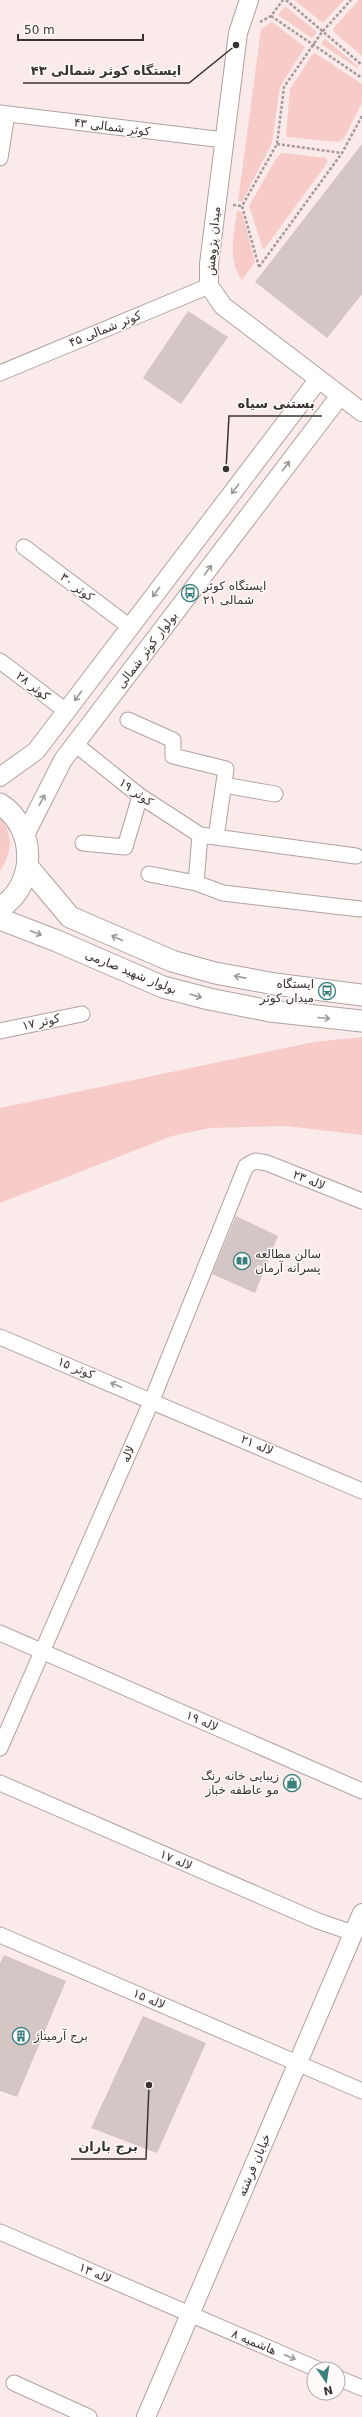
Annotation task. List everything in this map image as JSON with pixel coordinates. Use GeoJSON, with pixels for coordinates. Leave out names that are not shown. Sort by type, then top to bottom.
{"type":"FeatureCollection","features":[{"type":"Feature","properties":{"kind":"main road"},"geometry":{"type":"LineString","coordinates":[[0,804],[17,820],[25,835],[28,850],[28,867],[23,882],[14,896],[0,908]]}},
{"type":"Feature","properties":{"kind":"main road"},"geometry":{"type":"LineString","coordinates":[[28,867],[70,917],[172,961],[215,972],[275,984],[362,995]]}},
{"type":"Feature","properties":{"kind":"main road","name":"بولوار شهید صارمی"},"geometry":{"type":"LineString","coordinates":[[0,919],[57,941],[117,968],[178,991],[209,999],[270,1011],[362,1021]]}},
{"type":"Feature","properties":{"kind":"street","name":"میدان پژوهش"},"geometry":{"type":"LineString","coordinates":[[249,0],[238,33],[209,264],[209,286],[223,306],[340,397],[362,412]]}},
{"type":"Feature","properties":{"kind":"street","name":"کوثر شمالی ۴۳"},"geometry":{"type":"LineString","coordinates":[[4,113],[224,140]]}},
{"type":"Feature","properties":{"kind":"street"},"geometry":{"type":"LineString","coordinates":[[0,158],[4,113]]}},
{"type":"Feature","properties":{"kind":"street","name":"کوثر شمالی ۴۵"},"geometry":{"type":"LineString","coordinates":[[0,372],[209,286]]}},
{"type":"Feature","properties":{"kind":"street"},"geometry":{"type":"LineString","coordinates":[[0,777],[36,751],[318,380]]}},
{"type":"Feature","properties":{"kind":"street","name":"بولوار کوثر شمالی"},"geometry":{"type":"LineString","coordinates":[[25,835],[63,760],[340,397]]}},
{"type":"Feature","properties":{"kind":"street","name":"کوثر ۳۰"},"geometry":{"type":"LineString","coordinates":[[24,547],[130,627]]}},
{"type":"Feature","properties":{"kind":"street","name":"کوثر ۲۸"},"geometry":{"type":"LineString","coordinates":[[0,661],[66,711]]}},
{"type":"Feature","properties":{"kind":"street"},"geometry":{"type":"LineString","coordinates":[[128,720],[173,740],[173,756],[226,769],[216,837]]}},
{"type":"Feature","properties":{"kind":"street","name":"کوثر ۱۹"},"geometry":{"type":"LineString","coordinates":[[75,744],[140,796],[200,835]]}},
{"type":"Feature","properties":{"kind":"street"},"geometry":{"type":"LineString","coordinates":[[224,785],[275,794]]}},
{"type":"Feature","properties":{"kind":"street"},"geometry":{"type":"LineString","coordinates":[[83,843],[125,847],[140,796]]}},
{"type":"Feature","properties":{"kind":"street"},"geometry":{"type":"LineString","coordinates":[[196,883],[200,835],[356,856]]}},
{"type":"Feature","properties":{"kind":"street"},"geometry":{"type":"LineString","coordinates":[[149,874],[196,883],[223,893],[360,909]]}},
{"type":"Feature","properties":{"kind":"street","name":"کوثر ۱۷"},"geometry":{"type":"LineString","coordinates":[[0,1031],[82,1014]]}},
{"type":"Feature","properties":{"kind":"street","name":"لاله ۲۳"},"geometry":{"type":"LineString","coordinates":[[255,1161],[267,1163],[362,1201]]}},
{"type":"Feature","properties":{"kind":"street","name":"لاله"},"geometry":{"type":"LineString","coordinates":[[0,1748],[152,1400],[246,1166],[255,1161]]}},
{"type":"Feature","properties":{"kind":"street","name":"کوثر ۱۵"},"geometry":{"type":"LineString","coordinates":[[0,1337],[152,1400]]}},
{"type":"Feature","properties":{"kind":"street","name":"لاله ۲۱"},"geometry":{"type":"LineString","coordinates":[[152,1400],[362,1491]]}},
{"type":"Feature","properties":{"kind":"street","name":"لاله ۱۹"},"geometry":{"type":"LineString","coordinates":[[0,1633],[362,1791]]}},
{"type":"Feature","properties":{"kind":"street","name":"لاله ۱۷"},"geometry":{"type":"LineString","coordinates":[[0,1784],[318,1921],[353,1933]]}},
{"type":"Feature","properties":{"kind":"street","name":"خیابان فرشته"},"geometry":{"type":"LineString","coordinates":[[146,2417],[362,1913]]}},
{"type":"Feature","properties":{"kind":"street","name":"لاله ۱۵"},"geometry":{"type":"LineString","coordinates":[[0,1935],[362,2091]]}},
{"type":"Feature","properties":{"kind":"street","name":"لاله ۱۳"},"geometry":{"type":"LineString","coordinates":[[0,2232],[190,2314]]}},
{"type":"Feature","properties":{"kind":"street","name":"هاشمیه ۸"},"geometry":{"type":"LineString","coordinates":[[190,2314],[306,2364]]}},
{"type":"Feature","properties":{"kind":"street"},"geometry":{"type":"LineString","coordinates":[[346,2381],[362,2388]]}},
{"type":"Feature","properties":{"kind":"street"},"geometry":{"type":"LineString","coordinates":[[14,2383],[89,2417]]}},
{"type":"Feature","properties":{"kind":"path"},"geometry":{"type":"LineString","coordinates":[[286,0],[362,65]]}},
{"type":"Feature","properties":{"kind":"path"},"geometry":{"type":"LineString","coordinates":[[351,0],[322,32],[284,87],[277,144],[242,206],[259,267],[342,153],[362,116]]}},
{"type":"Feature","properties":{"kind":"path"},"geometry":{"type":"LineString","coordinates":[[271,16],[362,78]]}},
{"type":"Feature","properties":{"kind":"path"},"geometry":{"type":"LineString","coordinates":[[277,144],[342,153]]}},
{"type":"Feature","properties":{"kind":"shaded area"},"geometry":{"type":"Polygon","coordinates":[[[294,0],[344,0],[323,23],[294,0]]]}},
{"type":"Feature","properties":{"kind":"shaded area"},"geometry":{"type":"Polygon","coordinates":[[[359,0],[362,0],[362,56],[334,32],[333,29],[359,0]]]}},
{"type":"Feature","properties":{"kind":"shaded area"},"geometry":{"type":"Polygon","coordinates":[[[285,6],[317,32],[312,38],[278,15],[285,6]]]}},
{"type":"Feature","properties":{"kind":"shaded area"},"geometry":{"type":"Polygon","coordinates":[[[272,22],[305,47],[280,87],[272,143],[242,202],[238,201],[261,29],[272,22]]]}},
{"type":"Feature","properties":{"kind":"shaded area"},"geometry":{"type":"Polygon","coordinates":[[[325,39],[359,67],[357,68],[321,44],[325,39]]]}},
{"type":"Feature","properties":{"kind":"shaded area"},"geometry":{"type":"Polygon","coordinates":[[[315,53],[362,84],[362,103],[344,138],[338,142],[287,137],[286,134],[290,89],[312,55],[315,53]]]}},
{"type":"Feature","properties":{"kind":"shaded area"},"geometry":{"type":"Polygon","coordinates":[[[285,153],[326,158],[328,162],[263,249],[249,206],[276,159],[280,154],[285,153]]]}},
{"type":"Feature","properties":{"kind":"shaded area"},"geometry":{"type":"Polygon","coordinates":[[[237,211],[242,212],[255,262],[242,280],[234,264],[233,256],[233,238],[237,211]]]}},
{"type":"Feature","properties":{"kind":"shaded area"},"geometry":{"type":"Polygon","coordinates":[[[0,818],[8,831],[10,844],[7,858],[0,871],[0,818]]]}},
{"type":"Feature","properties":{"kind":"shaded area"},"geometry":{"type":"Polygon","coordinates":[[[362,1037],[362,1135],[286,1126],[210,1128],[172,1136],[0,1203],[0,1108],[314,1042],[362,1037]]]}},
{"type":"Feature","properties":{"kind":"building"},"geometry":{"type":"Polygon","coordinates":[[[362,144],[362,294],[327,338],[255,282],[362,144]]]}},
{"type":"Feature","properties":{"kind":"building"},"geometry":{"type":"Polygon","coordinates":[[[188,311],[228,337],[181,404],[143,378],[188,311]]]}},
{"type":"Feature","properties":{"kind":"building","name":"سالن مطالعه پسرانه آرمان"},"geometry":{"type":"Polygon","coordinates":[[[236,1216],[278,1236],[255,1293],[212,1274],[236,1216]]]}},
{"type":"Feature","properties":{"kind":"building","name":"برج آرمیتاژ"},"geometry":{"type":"Polygon","coordinates":[[[4,1955],[66,1981],[17,2097],[0,2091],[0,1963],[4,1955]]]}},
{"type":"Feature","properties":{"kind":"building"},"geometry":{"type":"Polygon","coordinates":[[[143,2016],[206,2043],[157,2153],[91,2128],[143,2016]]]}},
{"type":"Feature","properties":{"kind":"place","name":"ایستگاه کوثر شمالی ۴۳"},"geometry":{"type":"Point","coordinates":[236,45]}},
{"type":"Feature","properties":{"kind":"place","name":"بستنی سیاه"},"geometry":{"type":"Point","coordinates":[226,469]}},
{"type":"Feature","properties":{"kind":"place","name":"ایستگاه کوثر شمالی ۲۱"},"geometry":{"type":"Point","coordinates":[190,593]}},
{"type":"Feature","properties":{"kind":"place","name":"ایستگاه میدان کوثر"},"geometry":{"type":"Point","coordinates":[327,991]}},
{"type":"Feature","properties":{"kind":"place","name":"سالن مطالعه پسرانه آرمان"},"geometry":{"type":"Point","coordinates":[242,1261]}},
{"type":"Feature","properties":{"kind":"place","name":"زیبایی خانه رنگ مو عاطفه خباز"},"geometry":{"type":"Point","coordinates":[292,1783]}},
{"type":"Feature","properties":{"kind":"place","name":"برج آرمیتاژ"},"geometry":{"type":"Point","coordinates":[21,2036]}},
{"type":"Feature","properties":{"kind":"place","name":"برج باران"},"geometry":{"type":"Point","coordinates":[149,2085]}}]}
